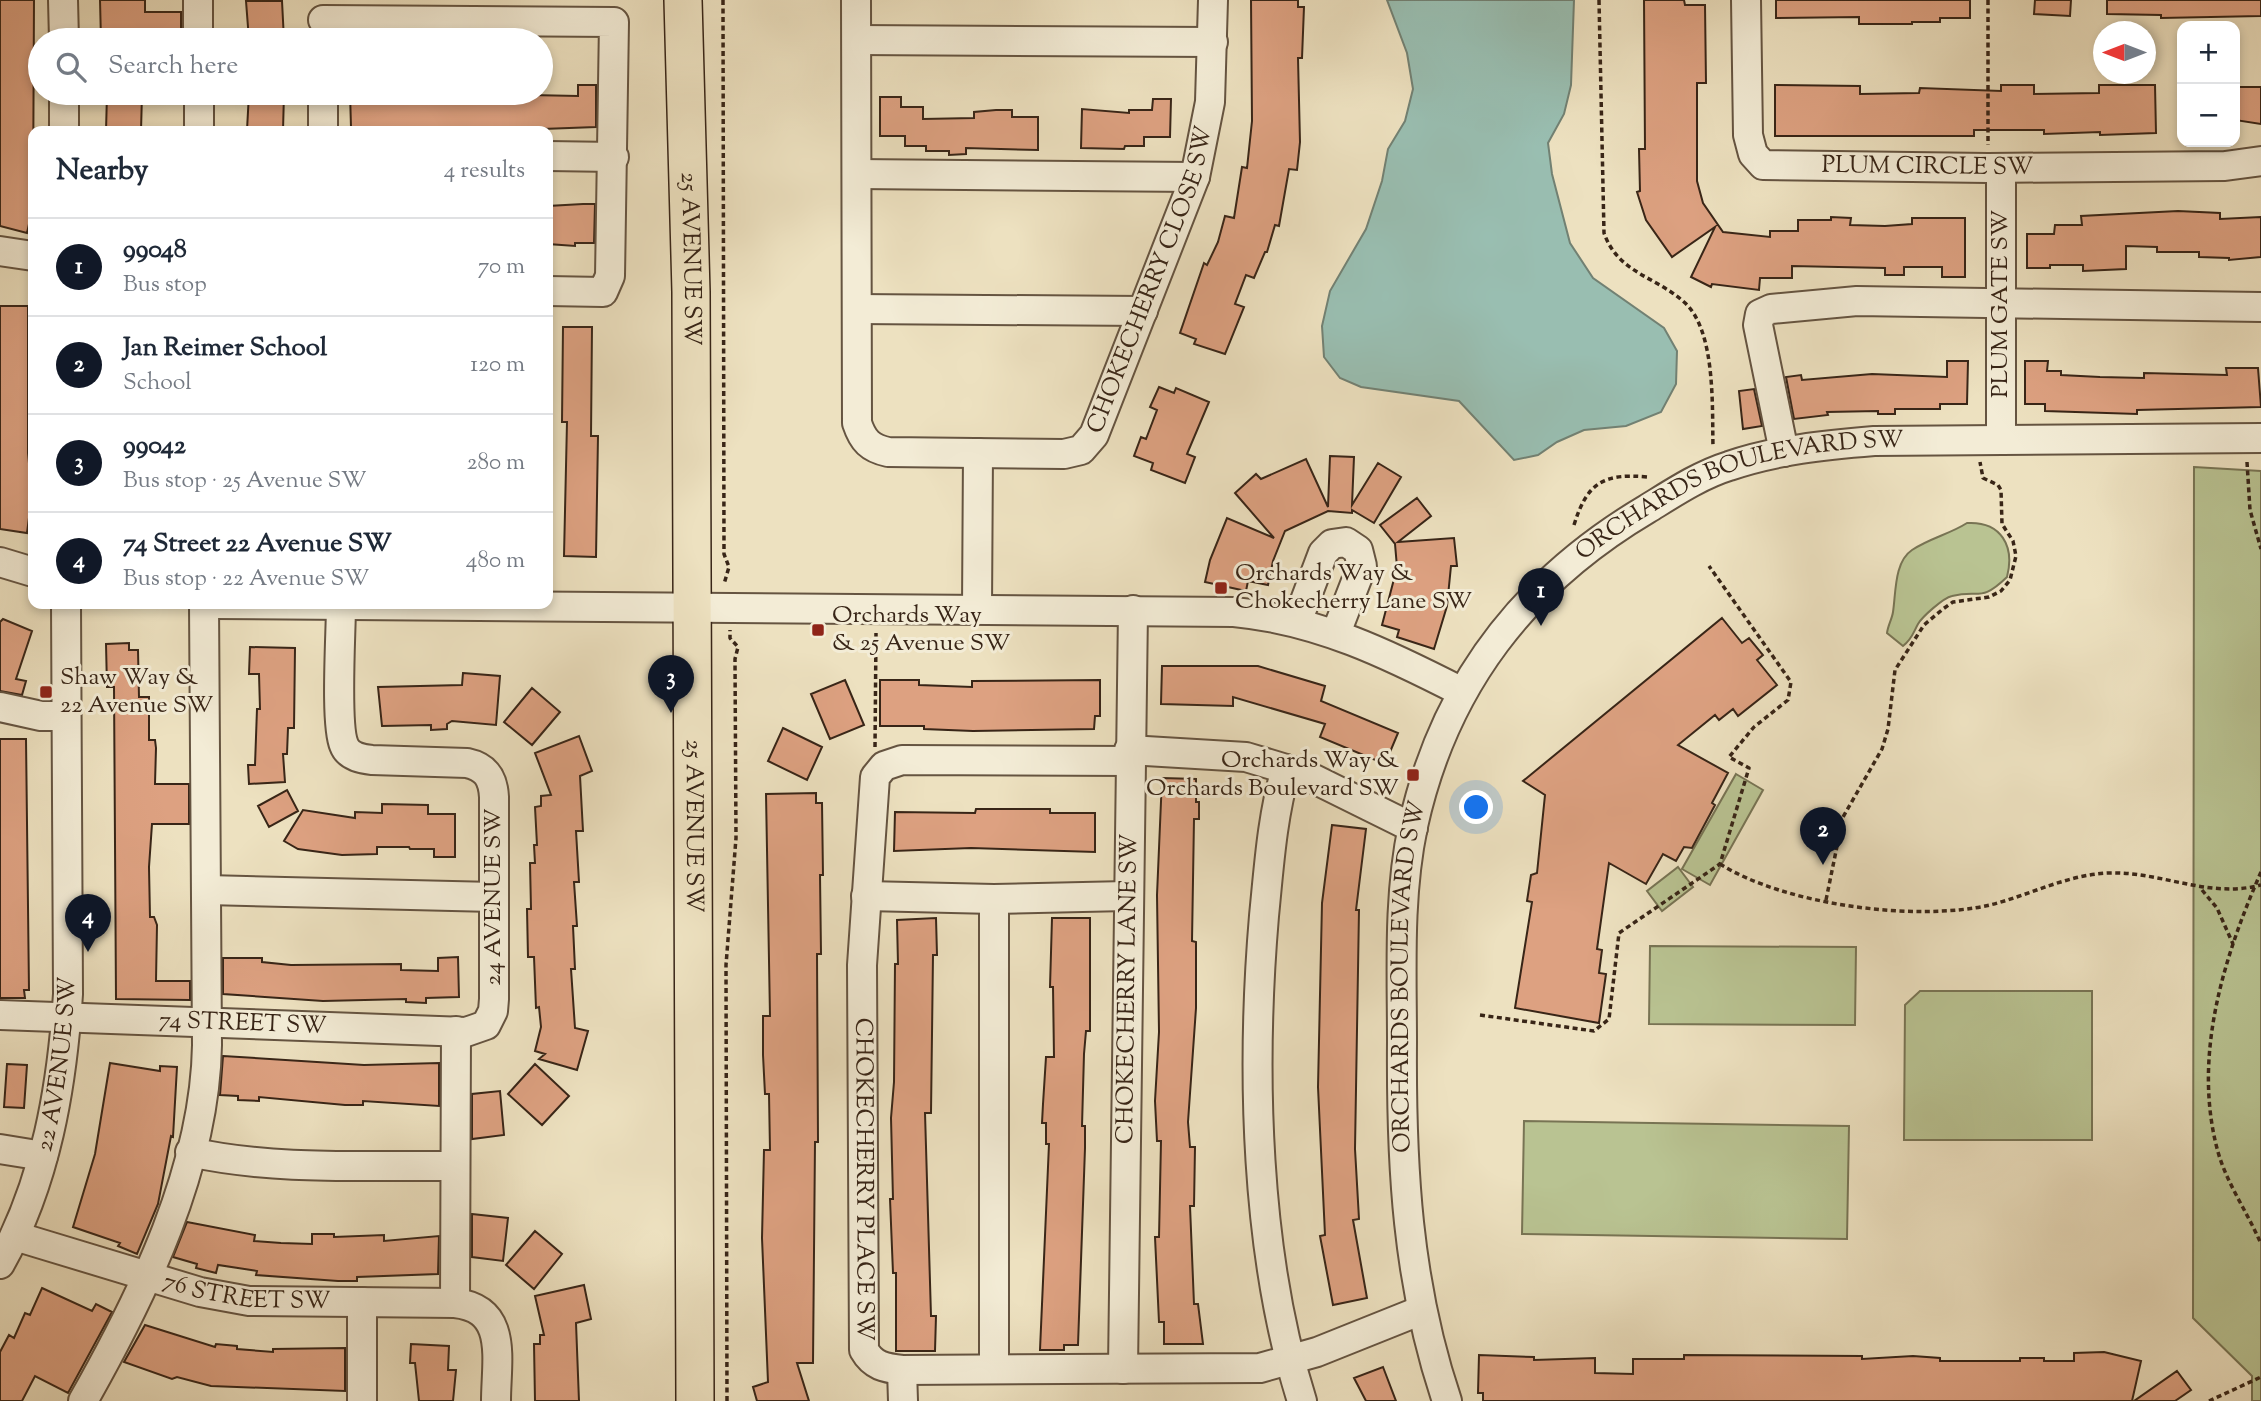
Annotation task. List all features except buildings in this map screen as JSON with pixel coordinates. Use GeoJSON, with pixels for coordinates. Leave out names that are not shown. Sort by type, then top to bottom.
{"type":"FeatureCollection","features":[{"type":"Feature","properties":{"kind":"main road","name":"25 AVENUE SW"},"geometry":{"type":"LineString","coordinates":[[683,0],[690,265],[695,1401]]}},
{"type":"Feature","properties":{"kind":"street"},"geometry":{"type":"LineString","coordinates":[[63,0],[64,28]]}},
{"type":"Feature","properties":{"kind":"street"},"geometry":{"type":"LineString","coordinates":[[198,0],[198,28]]}},
{"type":"Feature","properties":{"kind":"street","name":"CHOKECHERRY CLOSE SW"},"geometry":{"type":"LineString","coordinates":[[856,0],[857,423],[866,443],[888,452],[1064,454],[1081,450],[1094,435],[1195,177],[1207,126],[1213,0]]}},
{"type":"Feature","properties":{"kind":"street","name":"PLUM CIRCLE SW"},"geometry":{"type":"LineString","coordinates":[[1746,0],[1748,135],[1758,161],[1776,167],[2225,166],[2261,161]]}},
{"type":"Feature","properties":{"kind":"street"},"geometry":{"type":"LineString","coordinates":[[323,20],[614,22],[612,256],[606,290],[553,291]]}},
{"type":"Feature","properties":{"kind":"street"},"geometry":{"type":"LineString","coordinates":[[857,40],[1213,42]]}},
{"type":"Feature","properties":{"kind":"street"},"geometry":{"type":"LineString","coordinates":[[64,105],[64,126]]}},
{"type":"Feature","properties":{"kind":"street"},"geometry":{"type":"LineString","coordinates":[[199,105],[199,126]]}},
{"type":"Feature","properties":{"kind":"street"},"geometry":{"type":"LineString","coordinates":[[323,105],[323,126]]}},
{"type":"Feature","properties":{"kind":"street"},"geometry":{"type":"LineString","coordinates":[[553,156],[614,156]]}},
{"type":"Feature","properties":{"kind":"street","name":"PLUM GATE SW"},"geometry":{"type":"LineString","coordinates":[[1994,168],[2001,302],[2001,440]]}},
{"type":"Feature","properties":{"kind":"street"},"geometry":{"type":"LineString","coordinates":[[857,174],[1195,177]]}},
{"type":"Feature","properties":{"kind":"street"},"geometry":{"type":"LineString","coordinates":[[0,251],[28,255]]}},
{"type":"Feature","properties":{"kind":"street"},"geometry":{"type":"LineString","coordinates":[[1784,452],[1758,325],[1760,314],[1770,309],[1857,301],[2261,307]]}},
{"type":"Feature","properties":{"kind":"street"},"geometry":{"type":"LineString","coordinates":[[857,309],[1143,311]]}},
{"type":"Feature","properties":{"kind":"street","name":"ORCHARDS BOULEVARD SW"},"geometry":{"type":"LineString","coordinates":[[1447,1401],[1422,1310],[1406,1217],[1401,1103],[1406,863],[1433,756],[1462,692],[1519,610],[1568,562],[1617,526],[1690,483],[1727,467],[1784,452],[1874,441],[2261,438]]}},
{"type":"Feature","properties":{"kind":"street"},"geometry":{"type":"LineString","coordinates":[[977,609],[978,453]]}},
{"type":"Feature","properties":{"kind":"street"},"geometry":{"type":"LineString","coordinates":[[1297,622],[1323,553],[1332,544],[1346,542],[1358,550],[1362,566],[1336,634]]}},
{"type":"Feature","properties":{"kind":"street"},"geometry":{"type":"LineString","coordinates":[[0,562],[28,570]]}},
{"type":"Feature","properties":{"kind":"street"},"geometry":{"type":"LineString","coordinates":[[553,606],[1234,612],[1297,622],[1336,634],[1462,692]]}},
{"type":"Feature","properties":{"kind":"street","name":"22 AVENUE SW"},"geometry":{"type":"LineString","coordinates":[[0,1264],[15,1236],[43,1156],[57,1098],[66,1016],[66,609]]}},
{"type":"Feature","properties":{"kind":"street"},"geometry":{"type":"LineString","coordinates":[[83,1401],[128,1321],[173,1207],[190,1152],[206,1067],[204,609]]}},
{"type":"Feature","properties":{"kind":"street","name":"24 AVENUE SW"},"geometry":{"type":"LineString","coordinates":[[341,609],[341,723],[344,745],[348,751],[360,759],[467,762],[484,770],[494,788],[494,999],[493,1011],[486,1024]]}},
{"type":"Feature","properties":{"kind":"street","name":"CHOKECHERRY LANE SW"},"geometry":{"type":"LineString","coordinates":[[1123,1369],[1127,896],[1133,610]]}},
{"type":"Feature","properties":{"kind":"street"},"geometry":{"type":"LineString","coordinates":[[0,707],[41,716],[66,716]]}},
{"type":"Feature","properties":{"kind":"street"},"geometry":{"type":"LineString","coordinates":[[874,777],[884,766],[902,760],[1129,755],[1246,757],[1306,775],[1413,828]]}},
{"type":"Feature","properties":{"kind":"street"},"geometry":{"type":"LineString","coordinates":[[1286,769],[1272,831],[1258,987],[1264,1202],[1283,1341],[1302,1401]]}},
{"type":"Feature","properties":{"kind":"street","name":"CHOKECHERRY PLACE SW"},"geometry":{"type":"LineString","coordinates":[[874,777],[866,896],[861,1052],[862,1339],[864,1350],[874,1364],[902,1370],[1260,1368],[1290,1361],[1422,1310]]}},
{"type":"Feature","properties":{"kind":"street"},"geometry":{"type":"LineString","coordinates":[[207,890],[494,897]]}},
{"type":"Feature","properties":{"kind":"street"},"geometry":{"type":"LineString","coordinates":[[866,896],[994,899],[1127,896]]}},
{"type":"Feature","properties":{"kind":"street"},"geometry":{"type":"LineString","coordinates":[[994,899],[994,1369]]}},
{"type":"Feature","properties":{"kind":"street","name":"74 STREET SW"},"geometry":{"type":"LineString","coordinates":[[0,1015],[456,1031],[474,1031],[486,1024]]}},
{"type":"Feature","properties":{"kind":"street"},"geometry":{"type":"LineString","coordinates":[[455,1303],[456,1031]]}},
{"type":"Feature","properties":{"kind":"street"},"geometry":{"type":"LineString","coordinates":[[0,1149],[43,1156]]}},
{"type":"Feature","properties":{"kind":"street"},"geometry":{"type":"LineString","coordinates":[[190,1152],[230,1161],[454,1166]]}},
{"type":"Feature","properties":{"kind":"street","name":"76 STREET SW"},"geometry":{"type":"LineString","coordinates":[[15,1236],[200,1292],[249,1301],[455,1303],[478,1307],[485,1313],[496,1339],[496,1401]]}},
{"type":"Feature","properties":{"kind":"street"},"geometry":{"type":"LineString","coordinates":[[362,1302],[362,1401]]}},
{"type":"Feature","properties":{"kind":"street"},"geometry":{"type":"LineString","coordinates":[[902,1370],[902,1401]]}},
{"type":"Feature","properties":{"kind":"path"},"geometry":{"type":"LineString","coordinates":[[723,0],[722,419],[724,554],[729,567],[724,579]]}},
{"type":"Feature","properties":{"kind":"path"},"geometry":{"type":"LineString","coordinates":[[1599,0],[1604,233],[1616,258],[1684,301],[1699,325],[1713,395],[1713,447]]}},
{"type":"Feature","properties":{"kind":"path"},"geometry":{"type":"LineString","coordinates":[[1988,0],[1994,168]]}},
{"type":"Feature","properties":{"kind":"path"},"geometry":{"type":"LineString","coordinates":[[1826,900],[1843,817],[1885,739],[1895,670],[1924,625],[1943,608],[1953,602],[1989,597],[2001,591],[2011,580],[2016,556],[2013,541],[2002,524],[2001,490],[1998,485],[1983,478],[1980,462]]}},
{"type":"Feature","properties":{"kind":"path"},"geometry":{"type":"LineString","coordinates":[[2246,462],[2250,510],[2261,549]]}},
{"type":"Feature","properties":{"kind":"path"},"geometry":{"type":"LineString","coordinates":[[1574,525],[1582,500],[1601,481],[1619,476],[1647,477]]}},
{"type":"Feature","properties":{"kind":"path"},"geometry":{"type":"LineString","coordinates":[[1480,1015],[1594,1031],[1609,1019],[1619,933],[1720,864],[1749,768],[1729,757],[1754,727],[1788,700],[1791,682],[1709,566]]}},
{"type":"Feature","properties":{"kind":"path"},"geometry":{"type":"LineString","coordinates":[[874,777],[876,634]]}},
{"type":"Feature","properties":{"kind":"path"},"geometry":{"type":"LineString","coordinates":[[727,1401],[726,965],[736,838],[735,659],[738,647],[730,638]]}},
{"type":"Feature","properties":{"kind":"path"},"geometry":{"type":"LineString","coordinates":[[1720,864],[1765,885],[1889,912],[1948,911],[1994,904],[2067,879],[2109,873],[2153,877],[2200,889],[2261,885]]}},
{"type":"Feature","properties":{"kind":"path"},"geometry":{"type":"LineString","coordinates":[[2261,872],[2233,944],[2213,1028],[2211,1112],[2223,1167],[2261,1244]]}},
{"type":"Feature","properties":{"kind":"path"},"geometry":{"type":"LineString","coordinates":[[2200,889],[2217,908],[2233,944]]}},
{"type":"Feature","properties":{"kind":"path"},"geometry":{"type":"LineString","coordinates":[[2209,1401],[2261,1377]]}},
{"type":"Feature","properties":{"kind":"green space"},"geometry":{"type":"Polygon","coordinates":[[[2194,467],[2261,471],[2261,1401],[2252,1401],[2252,1376],[2193,1318],[2194,467]]]}},
{"type":"Feature","properties":{"kind":"green space"},"geometry":{"type":"Polygon","coordinates":[[[1967,523],[1989,526],[2003,538],[2009,555],[2007,577],[1985,593],[1961,594],[1943,600],[1920,621],[1903,646],[1887,633],[1902,562],[1912,550],[1967,523]]]}},
{"type":"Feature","properties":{"kind":"green space"},"geometry":{"type":"Polygon","coordinates":[[[1736,774],[1763,790],[1710,885],[1682,869],[1736,774]]]}},
{"type":"Feature","properties":{"kind":"green space"},"geometry":{"type":"Polygon","coordinates":[[[1678,867],[1693,887],[1662,911],[1647,891],[1678,867]]]}},
{"type":"Feature","properties":{"kind":"green space"},"geometry":{"type":"Polygon","coordinates":[[[1650,946],[1856,947],[1855,1025],[1649,1024],[1650,946]]]}},
{"type":"Feature","properties":{"kind":"green space"},"geometry":{"type":"Polygon","coordinates":[[[1920,991],[2092,991],[2092,1140],[1904,1140],[1905,1005],[1920,991]]]}},
{"type":"Feature","properties":{"kind":"green space"},"geometry":{"type":"Polygon","coordinates":[[[1524,1121],[1849,1126],[1847,1239],[1522,1234],[1524,1121]]]}},
{"type":"Feature","properties":{"kind":"water"},"geometry":{"type":"Polygon","coordinates":[[[1387,0],[1574,0],[1571,85],[1564,114],[1548,143],[1552,174],[1570,243],[1593,278],[1664,328],[1677,351],[1676,384],[1661,412],[1626,426],[1584,430],[1557,442],[1538,455],[1514,460],[1459,401],[1361,387],[1340,378],[1324,357],[1322,326],[1330,291],[1366,229],[1382,181],[1388,149],[1405,121],[1413,89],[1407,53],[1387,0]]]}},
{"type":"Feature","properties":{"kind":"place","name":"Orchards Way & Chokecherry Lane SW"},"geometry":{"type":"Point","coordinates":[1221,588]}},
{"type":"Feature","properties":{"kind":"place","name":"99048"},"geometry":{"type":"Point","coordinates":[1541,626]}},
{"type":"Feature","properties":{"kind":"place","name":"Orchards Way & 25 Avenue SW"},"geometry":{"type":"Point","coordinates":[818,630]}},
{"type":"Feature","properties":{"kind":"place","name":"Shaw Way & 22 Avenue SW"},"geometry":{"type":"Point","coordinates":[46,692]}},
{"type":"Feature","properties":{"kind":"place","name":"99042"},"geometry":{"type":"Point","coordinates":[671,713]}},
{"type":"Feature","properties":{"kind":"place","name":"Orchards Way & Orchards Boulevard SW"},"geometry":{"type":"Point","coordinates":[1413,775]}},
{"type":"Feature","properties":{"kind":"place","name":"Jan Reimer School"},"geometry":{"type":"Point","coordinates":[1823,865]}},
{"type":"Feature","properties":{"kind":"place","name":"74 Street 22 Avenue SW"},"geometry":{"type":"Point","coordinates":[88,952]}}]}
